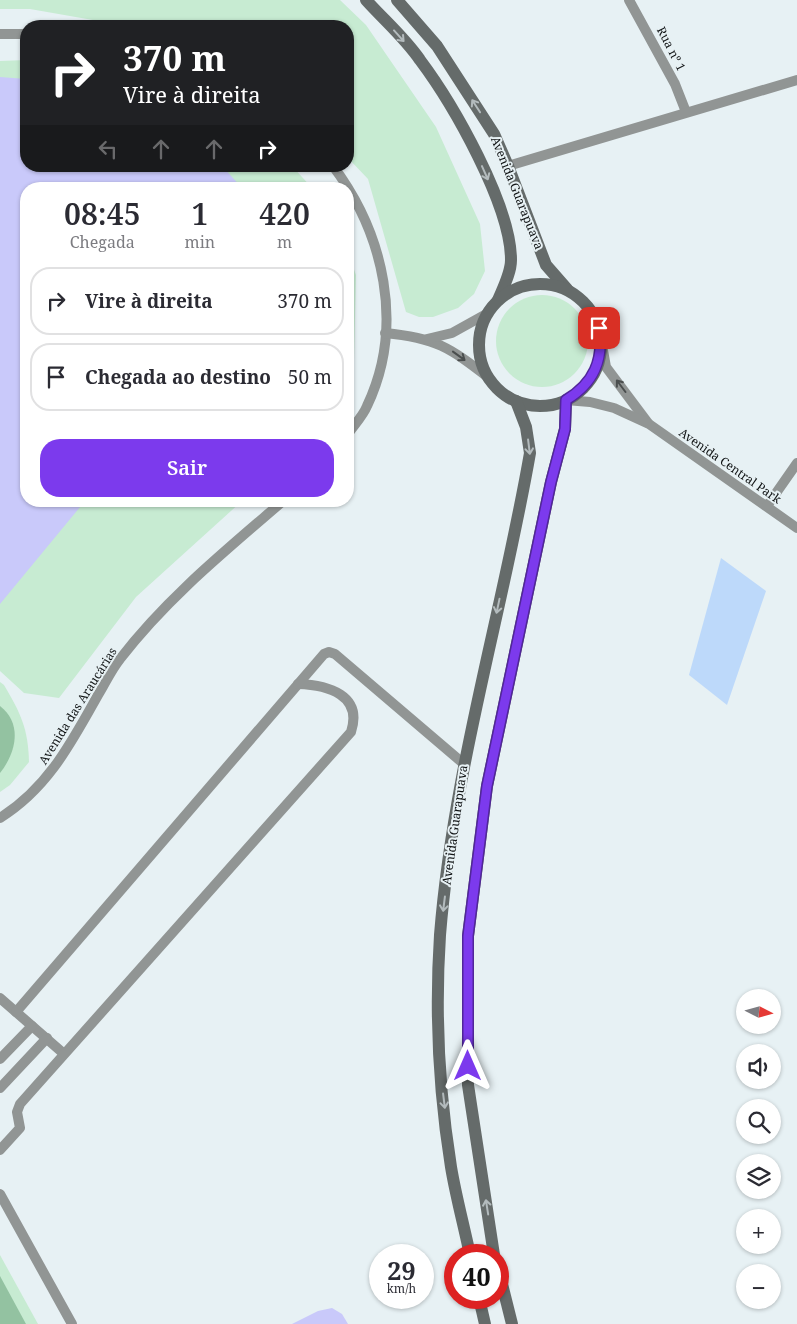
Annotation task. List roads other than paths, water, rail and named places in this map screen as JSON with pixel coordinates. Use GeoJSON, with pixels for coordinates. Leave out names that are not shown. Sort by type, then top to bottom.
{"type":"FeatureCollection","features":[{"type":"Feature","properties":{"kind":"street","name":"Avenida Guarapuava"},"geometry":{"type":"LineString","coordinates":[[366,0],[419,58],[448,101],[474,148],[497,200],[508,236],[511,261],[498,300]]}},
{"type":"Feature","properties":{"kind":"street","name":"Avenida Guarapuava"},"geometry":{"type":"LineString","coordinates":[[396,0],[437,46],[494,134],[546,265],[566,289]]}},
{"type":"Feature","properties":{"kind":"street","name":"Rua nº 1"},"geometry":{"type":"LineString","coordinates":[[629,0],[675,84],[686,112]]}},
{"type":"Feature","properties":{"kind":"street"},"geometry":{"type":"LineString","coordinates":[[0,34],[20,34]]}},
{"type":"Feature","properties":{"kind":"street"},"geometry":{"type":"LineString","coordinates":[[508,166],[797,80]]}},
{"type":"Feature","properties":{"kind":"street"},"geometry":{"type":"LineString","coordinates":[[338,172],[345,182]]}},
{"type":"Feature","properties":{"kind":"street"},"geometry":{"type":"LineString","coordinates":[[354,196],[365,217],[377,254],[388,305],[382,363],[367,406],[354,425]]}},
{"type":"Feature","properties":{"kind":"street"},"geometry":{"type":"LineString","coordinates":[[489,378],[482,362],[479,346],[481,329],[488,313],[498,300],[513,290],[531,284],[549,284],[566,289],[581,298],[592,312],[599,328],[606,367],[649,424]]}},
{"type":"Feature","properties":{"kind":"street"},"geometry":{"type":"LineString","coordinates":[[427,339],[452,333],[488,313]]}},
{"type":"Feature","properties":{"kind":"street"},"geometry":{"type":"LineString","coordinates":[[385,332],[427,339],[450,349],[516,401],[541,405],[566,400],[590,402],[614,408],[649,424]]}},
{"type":"Feature","properties":{"kind":"street"},"geometry":{"type":"LineString","coordinates":[[566,400],[580,391],[592,378],[599,362],[602,345]]}},
{"type":"Feature","properties":{"kind":"street"},"geometry":{"type":"LineString","coordinates":[[492,1244],[468,1085],[468,936],[487,786],[551,482],[565,429],[566,400]]}},
{"type":"Feature","properties":{"kind":"street","name":"Avenida Guarapuava"},"geometry":{"type":"LineString","coordinates":[[468,1244],[452,1167],[440,1074],[440,936],[450,848],[464,764],[530,453],[526,426],[516,401]]}},
{"type":"Feature","properties":{"kind":"street","name":"Avenida Central Park"},"geometry":{"type":"LineString","coordinates":[[649,424],[797,528]]}},
{"type":"Feature","properties":{"kind":"street"},"geometry":{"type":"LineString","coordinates":[[767,506],[797,464]]}},
{"type":"Feature","properties":{"kind":"street","name":"Avenida das Araucárias"},"geometry":{"type":"LineString","coordinates":[[0,818],[21,805],[63,757],[118,662],[152,619],[221,554],[276,507]]}},
{"type":"Feature","properties":{"kind":"street"},"geometry":{"type":"LineString","coordinates":[[16,1012],[324,654],[329,652],[335,654],[464,764]]}},
{"type":"Feature","properties":{"kind":"street"},"geometry":{"type":"LineString","coordinates":[[0,1150],[20,1128],[17,1112],[20,1104],[63,1053],[351,732],[355,720],[352,707],[332,688],[298,684]]}},
{"type":"Feature","properties":{"kind":"street"},"geometry":{"type":"LineString","coordinates":[[0,998],[63,1053]]}},
{"type":"Feature","properties":{"kind":"street"},"geometry":{"type":"LineString","coordinates":[[0,1059],[32,1026]]}},
{"type":"Feature","properties":{"kind":"street"},"geometry":{"type":"LineString","coordinates":[[0,1088],[47,1038]]}},
{"type":"Feature","properties":{"kind":"street"},"geometry":{"type":"LineString","coordinates":[[0,1194],[72,1324]]}},
{"type":"Feature","properties":{"kind":"street"},"geometry":{"type":"LineString","coordinates":[[482,1309],[485,1324]]}},
{"type":"Feature","properties":{"kind":"street"},"geometry":{"type":"LineString","coordinates":[[508,1309],[512,1324]]}},
{"type":"Feature","properties":{"kind":"water"},"geometry":{"type":"Polygon","coordinates":[[[0,77],[20,79],[20,172],[227,172],[237,182],[20,182],[20,507],[80,507],[0,604],[0,77]]]}},
{"type":"Feature","properties":{"kind":"water"},"geometry":{"type":"Polygon","coordinates":[[[332,1308],[342,1314],[348,1324],[292,1324],[318,1311],[332,1308]]]}}]}
